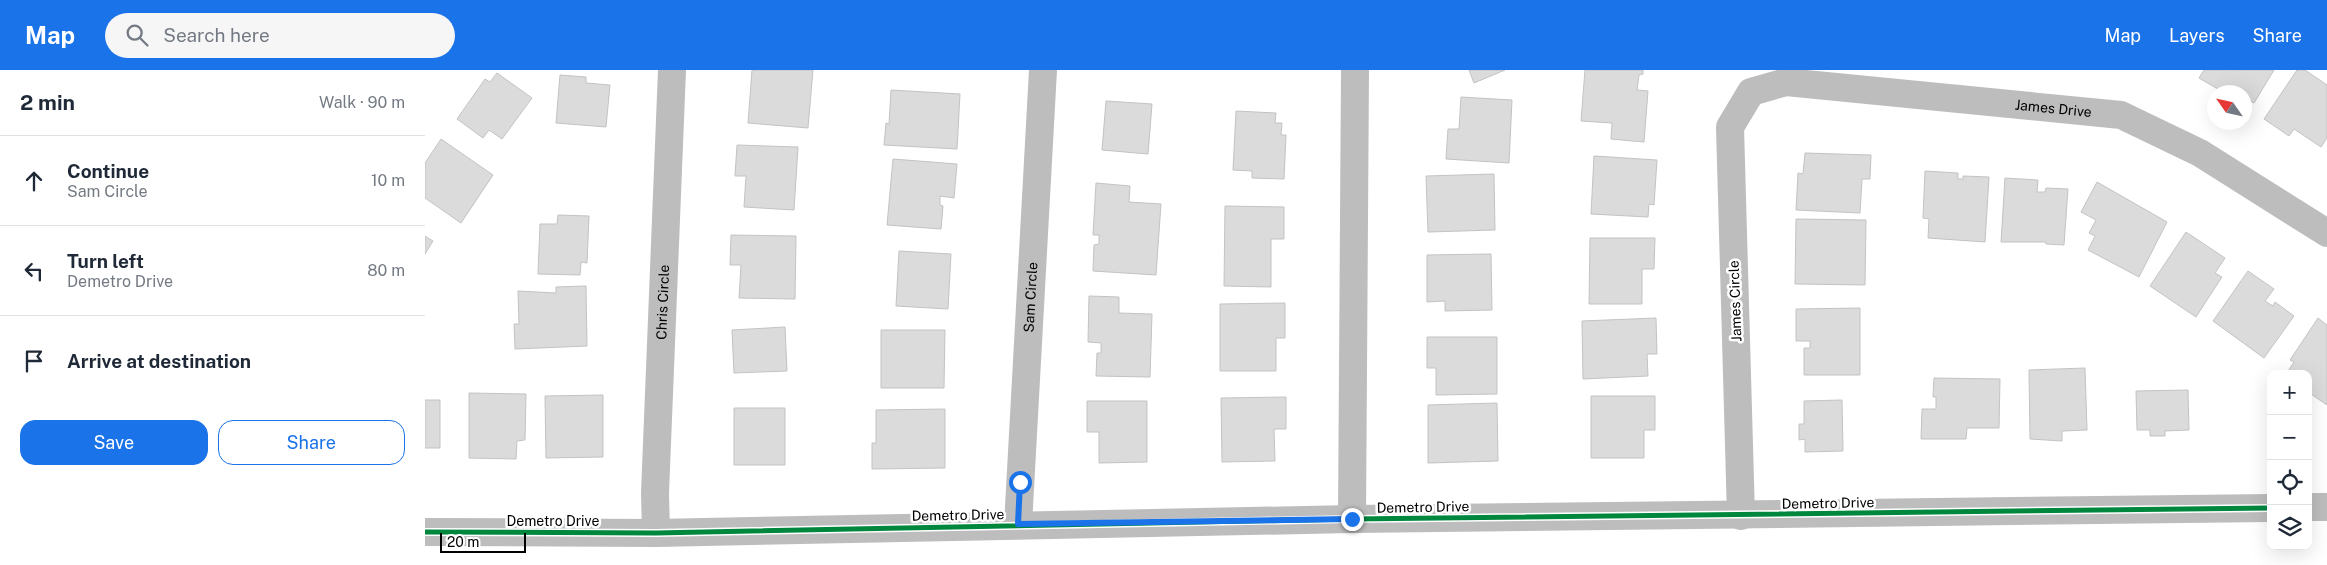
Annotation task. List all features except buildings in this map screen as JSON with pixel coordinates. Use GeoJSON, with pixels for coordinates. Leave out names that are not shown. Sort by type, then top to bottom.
{"type":"FeatureCollection","features":[{"type":"Feature","properties":{"kind":"street","name":"Chris Circle"},"geometry":{"type":"LineString","coordinates":[[656,533],[655,493],[672,70]]}},
{"type":"Feature","properties":{"kind":"street","name":"Sam Circle"},"geometry":{"type":"LineString","coordinates":[[1018,524],[1043,70]]}},
{"type":"Feature","properties":{"kind":"street"},"geometry":{"type":"LineString","coordinates":[[1352,519],[1355,70]]}},
{"type":"Feature","properties":{"kind":"street","name":"James Drive"},"geometry":{"type":"LineString","coordinates":[[1751,92],[1786,82],[2121,115],[2200,154],[2327,233]]}},
{"type":"Feature","properties":{"kind":"street","name":"James Circle"},"geometry":{"type":"LineString","coordinates":[[1741,516],[1730,128],[1751,92]]}},
{"type":"Feature","properties":{"kind":"street"},"geometry":{"type":"LineString","coordinates":[[2312,507],[2327,507]]}},
{"type":"Feature","properties":{"kind":"street","name":"Demetro Drive"},"geometry":{"type":"LineString","coordinates":[[425,532],[656,533],[1018,524],[2267,508]]}},
{"type":"Feature","properties":{"kind":"cycle path"},"geometry":{"type":"LineString","coordinates":[[425,532],[656,533],[1352,519],[2267,508]]}},
{"type":"Feature","properties":{"kind":"route"},"geometry":{"type":"LineString","coordinates":[[1020,482],[1018,524],[1352,519]]}}]}
